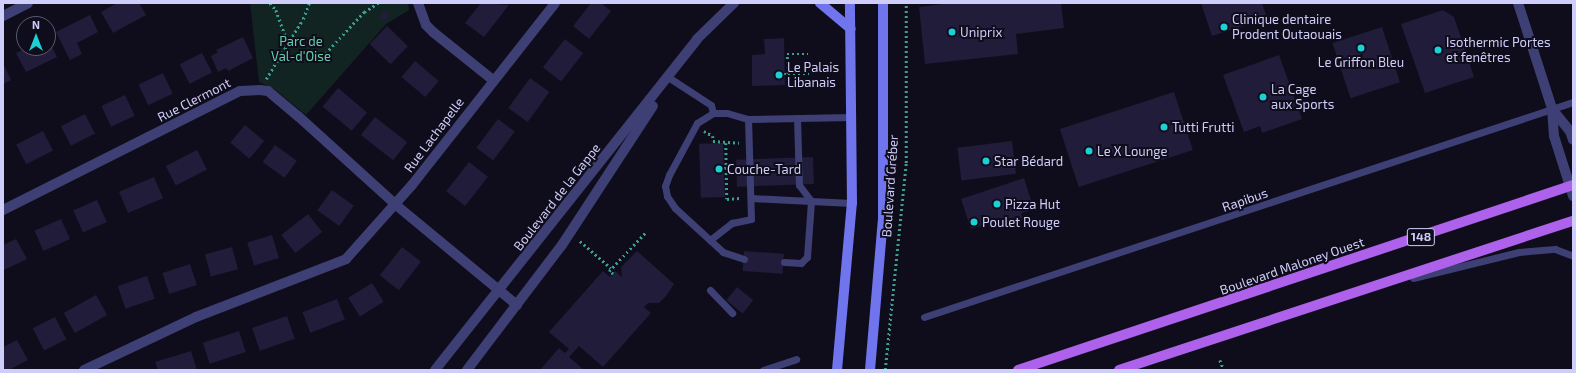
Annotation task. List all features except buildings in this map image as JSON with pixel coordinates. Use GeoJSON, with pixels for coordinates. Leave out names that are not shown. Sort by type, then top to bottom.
{"type":"FeatureCollection","features":[{"type":"Feature","properties":{"kind":"main road"},"geometry":{"type":"LineString","coordinates":[[820,3],[851,29]]}},
{"type":"Feature","properties":{"kind":"main road"},"geometry":{"type":"LineString","coordinates":[[837,370],[852,203],[850,3]]}},
{"type":"Feature","properties":{"kind":"main road","name":"Boulevard Gréber"},"geometry":{"type":"LineString","coordinates":[[870,370],[883,219],[882,3]]}},
{"type":"Feature","properties":{"kind":"main road","name":"Boulevard Maloney Ouest"},"geometry":{"type":"LineString","coordinates":[[1018,370],[1571,186]]}},
{"type":"Feature","properties":{"kind":"main road","name":"148"},"geometry":{"type":"LineString","coordinates":[[1119,370],[1573,221]]}},
{"type":"Feature","properties":{"kind":"street"},"geometry":{"type":"LineString","coordinates":[[3,16],[28,3]]}},
{"type":"Feature","properties":{"kind":"street"},"geometry":{"type":"LineString","coordinates":[[418,3],[421,15],[429,29],[492,80]]}},
{"type":"Feature","properties":{"kind":"street","name":"Rue Lachapelle"},"geometry":{"type":"LineString","coordinates":[[396,205],[492,80],[555,3]]}},
{"type":"Feature","properties":{"kind":"street","name":"Boulevard de la Gappe"},"geometry":{"type":"LineString","coordinates":[[435,370],[501,290],[669,78],[697,39],[734,3]]}},
{"type":"Feature","properties":{"kind":"street"},"geometry":{"type":"LineString","coordinates":[[1518,3],[1552,108],[1554,136],[1573,196]]}},
{"type":"Feature","properties":{"kind":"street","name":"Boulevard de la Gappe"},"geometry":{"type":"LineString","coordinates":[[467,370],[562,245],[669,78]]}},
{"type":"Feature","properties":{"kind":"street","name":"Rue Clermont"},"geometry":{"type":"LineString","coordinates":[[3,209],[240,91],[268,91],[396,205],[501,290],[517,305]]}},
{"type":"Feature","properties":{"kind":"street"},"geometry":{"type":"LineString","coordinates":[[1552,108],[1570,131],[1573,140]]}},
{"type":"Feature","properties":{"kind":"street"},"geometry":{"type":"LineString","coordinates":[[84,370],[196,317],[346,259],[396,205]]}},
{"type":"Feature","properties":{"kind":"lane"},"geometry":{"type":"LineString","coordinates":[[669,78],[711,105],[713,113]]}},
{"type":"Feature","properties":{"kind":"lane","name":"Rapibus"},"geometry":{"type":"LineString","coordinates":[[924,318],[1226,219],[1573,102]]}},
{"type":"Feature","properties":{"kind":"lane"},"geometry":{"type":"LineString","coordinates":[[744,259],[727,254],[672,204],[666,186],[669,175],[697,123],[713,113],[727,113],[748,119],[851,117]]}},
{"type":"Feature","properties":{"kind":"lane"},"geometry":{"type":"LineString","coordinates":[[784,262],[801,263],[806,260],[810,221],[811,201],[799,185],[797,118]]}},
{"type":"Feature","properties":{"kind":"lane"},"geometry":{"type":"LineString","coordinates":[[710,240],[732,223],[751,219],[748,119]]}},
{"type":"Feature","properties":{"kind":"lane"},"geometry":{"type":"LineString","coordinates":[[751,198],[852,203]]}},
{"type":"Feature","properties":{"kind":"lane"},"geometry":{"type":"LineString","coordinates":[[1360,291],[1520,252],[1555,249],[1573,256]]}},
{"type":"Feature","properties":{"kind":"lane"},"geometry":{"type":"LineString","coordinates":[[710,290],[732,313]]}},
{"type":"Feature","properties":{"kind":"lane"},"geometry":{"type":"LineString","coordinates":[[763,370],[796,359]]}},
{"type":"Feature","properties":{"kind":"path"},"geometry":{"type":"LineString","coordinates":[[270,3],[276,10],[288,43]]}},
{"type":"Feature","properties":{"kind":"path"},"geometry":{"type":"LineString","coordinates":[[260,90],[288,43],[309,3]]}},
{"type":"Feature","properties":{"kind":"path"},"geometry":{"type":"LineString","coordinates":[[322,56],[364,12],[378,3]]}},
{"type":"Feature","properties":{"kind":"path","name":"Boulevard Gréber"},"geometry":{"type":"LineString","coordinates":[[885,370],[906,163],[906,3]]}},
{"type":"Feature","properties":{"kind":"path"},"geometry":{"type":"LineString","coordinates":[[808,54],[788,54],[786,74],[809,74]]}},
{"type":"Feature","properties":{"kind":"path"},"geometry":{"type":"LineString","coordinates":[[704,130],[713,136],[713,141],[726,143],[725,168],[727,199]]}},
{"type":"Feature","properties":{"kind":"path"},"geometry":{"type":"LineString","coordinates":[[613,274],[609,271],[611,268],[646,232]]}},
{"type":"Feature","properties":{"kind":"path"},"geometry":{"type":"LineString","coordinates":[[579,240],[611,268]]}},
{"type":"Feature","properties":{"kind":"path"},"geometry":{"type":"LineString","coordinates":[[1220,360],[1224,370]]}},
{"type":"Feature","properties":{"kind":"green space","name":"Parc de Val-d'Oise"},"geometry":{"type":"Polygon","coordinates":[[[250,3],[408,3],[409,10],[386,24],[306,115],[273,88],[259,82],[250,3]]]}},
{"type":"Feature","properties":{"kind":"place","name":"Clinique dentaire Prodent Outaouais"},"geometry":{"type":"Point","coordinates":[1224,27]}},
{"type":"Feature","properties":{"kind":"place","name":"Uniprix"},"geometry":{"type":"Point","coordinates":[952,32]}},
{"type":"Feature","properties":{"kind":"place","name":"Le Griffon Bleu"},"geometry":{"type":"Point","coordinates":[1361,48]}},
{"type":"Feature","properties":{"kind":"place","name":"Isothermic Portes et fenêtres"},"geometry":{"type":"Point","coordinates":[1438,50]}},
{"type":"Feature","properties":{"kind":"place","name":"Le Palais Libanais"},"geometry":{"type":"Point","coordinates":[779,75]}},
{"type":"Feature","properties":{"kind":"place","name":"La Cage aux Sports"},"geometry":{"type":"Point","coordinates":[1263,97]}},
{"type":"Feature","properties":{"kind":"place","name":"Tutti Frutti"},"geometry":{"type":"Point","coordinates":[1164,127]}},
{"type":"Feature","properties":{"kind":"place","name":"Le X Lounge"},"geometry":{"type":"Point","coordinates":[1089,151]}},
{"type":"Feature","properties":{"kind":"place","name":"Star Bédard"},"geometry":{"type":"Point","coordinates":[986,161]}},
{"type":"Feature","properties":{"kind":"place","name":"Couche-Tard"},"geometry":{"type":"Point","coordinates":[719,169]}},
{"type":"Feature","properties":{"kind":"place","name":"Pizza Hut"},"geometry":{"type":"Point","coordinates":[997,204]}},
{"type":"Feature","properties":{"kind":"place","name":"Poulet Rouge"},"geometry":{"type":"Point","coordinates":[974,222]}}]}
